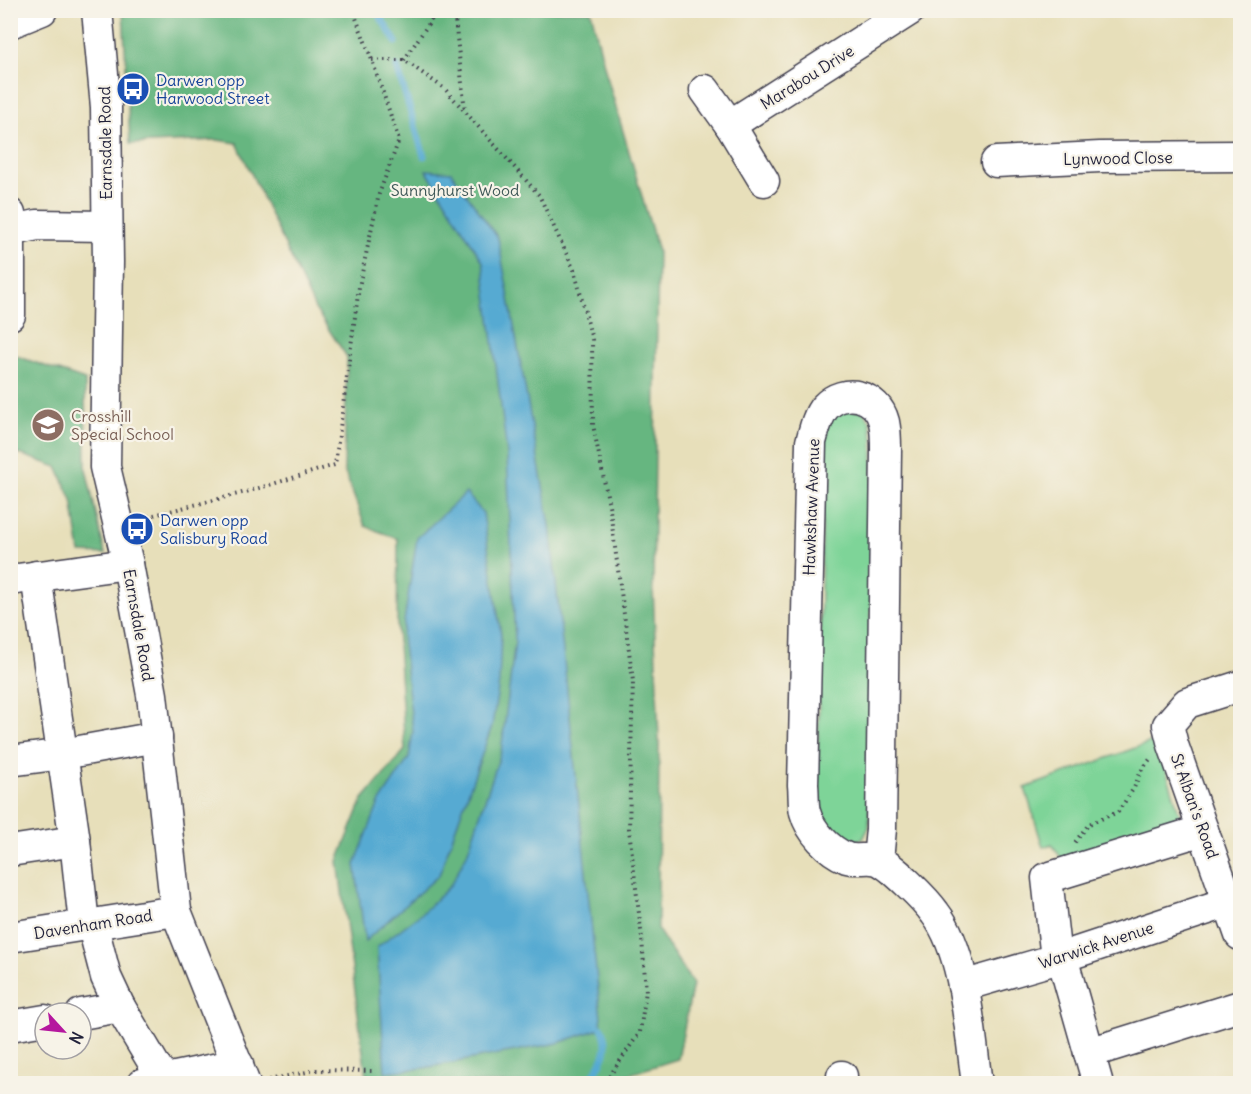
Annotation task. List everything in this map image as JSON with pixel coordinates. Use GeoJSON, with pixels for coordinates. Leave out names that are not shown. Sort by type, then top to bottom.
{"type":"FeatureCollection","features":[{"type":"Feature","properties":{"kind":"street"},"geometry":{"type":"LineString","coordinates":[[10,24],[42,10]]}},
{"type":"Feature","properties":{"kind":"street","name":"Earnsdale Road"},"geometry":{"type":"LineString","coordinates":[[97,10],[106,107],[108,262],[105,467],[128,564],[152,695],[176,911],[249,1076]]}},
{"type":"Feature","properties":{"kind":"street","name":"Marabou Drive"},"geometry":{"type":"LineString","coordinates":[[730,125],[877,19],[910,10]]}},
{"type":"Feature","properties":{"kind":"street"},"geometry":{"type":"LineString","coordinates":[[705,90],[730,125],[764,181]]}},
{"type":"Feature","properties":{"kind":"street","name":"Lynwood Close"},"geometry":{"type":"LineString","coordinates":[[996,162],[1100,157],[1240,156]]}},
{"type":"Feature","properties":{"kind":"street"},"geometry":{"type":"LineString","coordinates":[[10,214],[10,315]]}},
{"type":"Feature","properties":{"kind":"street"},"geometry":{"type":"LineString","coordinates":[[11,230],[37,225],[106,226]]}},
{"type":"Feature","properties":{"kind":"street","name":"Hawkshaw Avenue"},"geometry":{"type":"LineString","coordinates":[[855,394],[868,401],[879,411],[884,422],[886,450],[881,829],[878,860],[848,858],[830,848],[812,828],[805,812],[803,785],[811,442],[823,408],[844,396],[855,394]]}},
{"type":"Feature","properties":{"kind":"street"},"geometry":{"type":"LineString","coordinates":[[128,564],[23,578],[63,754],[88,923],[106,977],[158,1082],[249,1076]]}},
{"type":"Feature","properties":{"kind":"street"},"geometry":{"type":"LineString","coordinates":[[1173,746],[1168,725],[1187,703],[1240,686]]}},
{"type":"Feature","properties":{"kind":"street"},"geometry":{"type":"LineString","coordinates":[[10,761],[157,737]]}},
{"type":"Feature","properties":{"kind":"street","name":"St Alban's Road"},"geometry":{"type":"LineString","coordinates":[[1173,746],[1240,935]]}},
{"type":"Feature","properties":{"kind":"street"},"geometry":{"type":"LineString","coordinates":[[1098,1083],[1059,958],[1047,878],[1203,830]]}},
{"type":"Feature","properties":{"kind":"street"},"geometry":{"type":"LineString","coordinates":[[10,851],[75,841]]}},
{"type":"Feature","properties":{"kind":"street"},"geometry":{"type":"LineString","coordinates":[[878,860],[919,893],[946,929],[963,986],[977,1083]]}},
{"type":"Feature","properties":{"kind":"street","name":"Warwick Avenue"},"geometry":{"type":"LineString","coordinates":[[963,986],[1059,958],[1229,903]]}},
{"type":"Feature","properties":{"kind":"street","name":"Davenham Road"},"geometry":{"type":"LineString","coordinates":[[10,936],[176,911]]}},
{"type":"Feature","properties":{"kind":"street"},"geometry":{"type":"LineString","coordinates":[[1089,1053],[1240,1006]]}},
{"type":"Feature","properties":{"kind":"street"},"geometry":{"type":"LineString","coordinates":[[93,1012],[120,1007]]}},
{"type":"Feature","properties":{"kind":"street"},"geometry":{"type":"LineString","coordinates":[[10,1026],[33,1022]]}},
{"type":"Feature","properties":{"kind":"path"},"geometry":{"type":"LineString","coordinates":[[118,524],[246,492],[335,465],[359,287],[379,194],[399,140],[353,10]]}},
{"type":"Feature","properties":{"kind":"path"},"geometry":{"type":"LineString","coordinates":[[404,60],[438,10]]}},
{"type":"Feature","properties":{"kind":"path"},"geometry":{"type":"LineString","coordinates":[[454,10],[465,112]]}},
{"type":"Feature","properties":{"kind":"path"},"geometry":{"type":"LineString","coordinates":[[372,60],[404,60],[445,89],[539,195],[575,272],[592,340],[593,425],[610,510],[633,681],[629,829],[646,991],[640,1032],[604,1083]]}},
{"type":"Feature","properties":{"kind":"path"},"geometry":{"type":"LineString","coordinates":[[1073,844],[1089,824],[1119,812],[1130,796],[1141,771],[1154,754],[1173,746]]}},
{"type":"Feature","properties":{"kind":"path"},"geometry":{"type":"LineString","coordinates":[[249,1076],[316,1070],[373,1071]]}},
{"type":"Feature","properties":{"kind":"green space","name":"Sunnyhurst Wood"},"geometry":{"type":"Polygon","coordinates":[[[123,11],[591,11],[606,73],[658,251],[653,587],[659,741],[658,930],[693,984],[678,1059],[620,1077],[618,1083],[367,1083],[338,861],[363,799],[405,750],[397,628],[398,539],[365,526],[344,470],[347,357],[315,309],[237,143],[217,140],[130,144],[123,11]]]}},
{"type":"Feature","properties":{"kind":"green space"},"geometry":{"type":"Polygon","coordinates":[[[11,354],[85,380],[86,469],[105,554],[80,553],[72,500],[57,467],[11,451],[11,354]]]}},
{"type":"Feature","properties":{"kind":"green space"},"geometry":{"type":"Polygon","coordinates":[[[831,408],[863,411],[870,421],[873,437],[869,827],[863,839],[851,841],[837,839],[817,812],[824,426],[831,408]]]}},
{"type":"Feature","properties":{"kind":"green space"},"geometry":{"type":"Polygon","coordinates":[[[1157,740],[1184,829],[1064,863],[1052,844],[1043,847],[1025,788],[1157,740]]]}},
{"type":"Feature","properties":{"kind":"water"},"geometry":{"type":"Polygon","coordinates":[[[426,170],[451,172],[498,238],[550,525],[602,1028],[558,1043],[424,1068],[385,1072],[377,947],[421,914],[450,886],[467,854],[501,752],[515,641],[507,454],[483,262],[426,170]]]}},
{"type":"Feature","properties":{"kind":"water"},"geometry":{"type":"Polygon","coordinates":[[[466,493],[483,513],[501,635],[499,683],[492,726],[439,875],[365,941],[355,864],[379,803],[409,758],[413,731],[402,635],[417,538],[466,493]]]}},
{"type":"Feature","properties":{"kind":"waterway"},"geometry":{"type":"LineString","coordinates":[[376,10],[396,42]]}},
{"type":"Feature","properties":{"kind":"waterway"},"geometry":{"type":"LineString","coordinates":[[397,67],[424,156]]}},
{"type":"Feature","properties":{"kind":"waterway"},"geometry":{"type":"LineString","coordinates":[[588,1084],[606,1050],[602,1028]]}},
{"type":"Feature","properties":{"kind":"place","name":"Darwen opp Harwood Street"},"geometry":{"type":"Point","coordinates":[133,89]}},
{"type":"Feature","properties":{"kind":"place","name":"Crosshill Special School"},"geometry":{"type":"Point","coordinates":[48,425]}},
{"type":"Feature","properties":{"kind":"place","name":"Darwen opp Salisbury Road"},"geometry":{"type":"Point","coordinates":[137,529]}}]}
